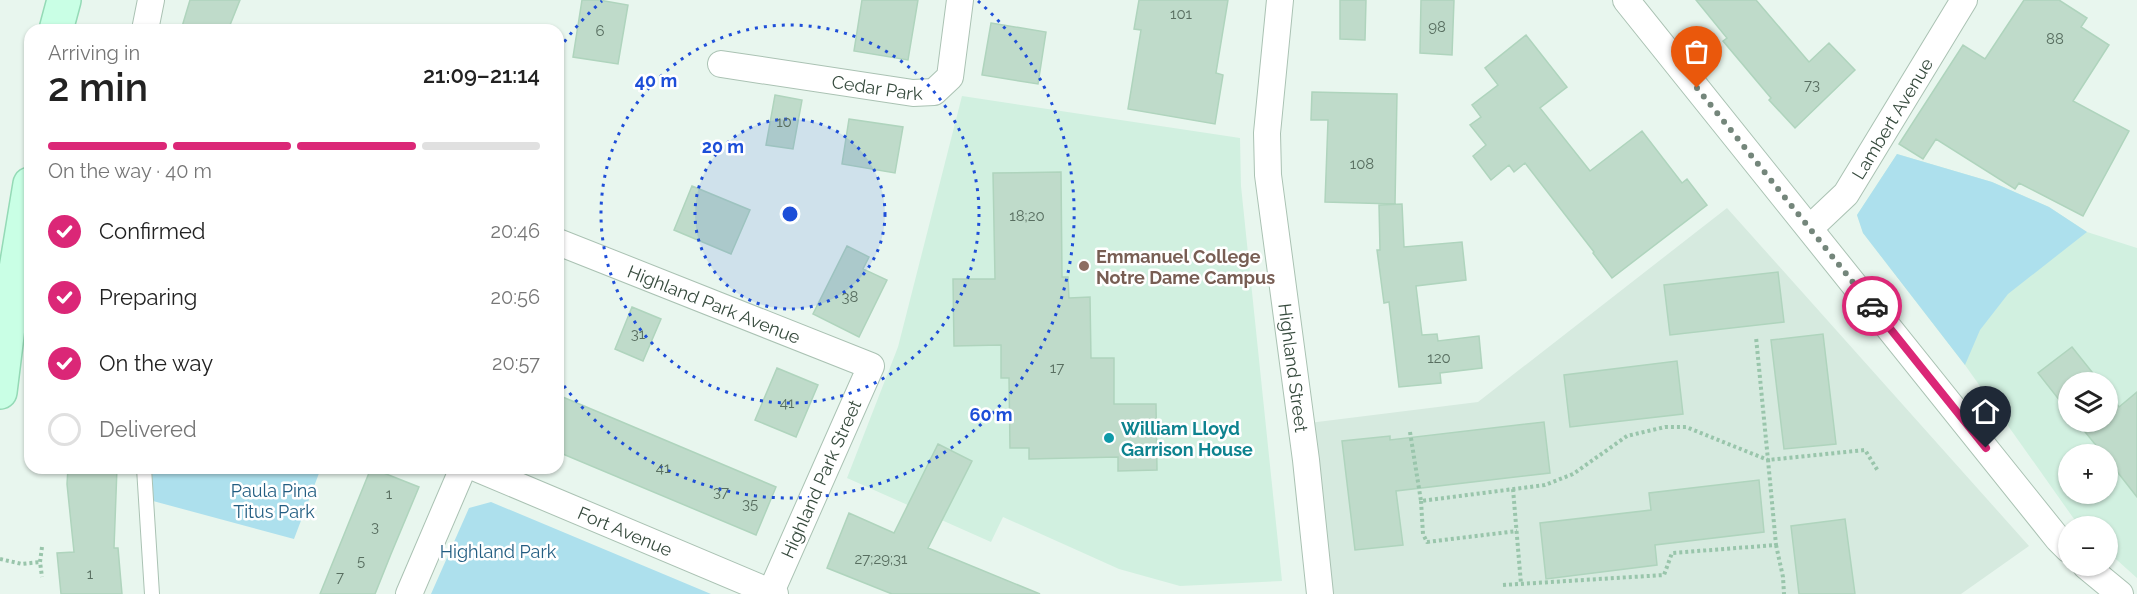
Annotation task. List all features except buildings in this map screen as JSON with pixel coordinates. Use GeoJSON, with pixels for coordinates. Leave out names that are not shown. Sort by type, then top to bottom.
{"type":"FeatureCollection","features":[{"type":"Feature","properties":{"kind":"main road"},"geometry":{"type":"LineString","coordinates":[[58,24],[64,0]]}},
{"type":"Feature","properties":{"kind":"main road"},"geometry":{"type":"LineString","coordinates":[[0,392],[24,220]]}},
{"type":"Feature","properties":{"kind":"street"},"geometry":{"type":"LineString","coordinates":[[147,24],[151,0]]}},
{"type":"Feature","properties":{"kind":"street","name":"Cedar Park"},"geometry":{"type":"LineString","coordinates":[[721,64],[913,93],[934,92],[950,77],[960,0]]}},
{"type":"Feature","properties":{"kind":"street","name":"Highland Street"},"geometry":{"type":"LineString","coordinates":[[1280,0],[1267,133],[1268,175],[1306,460],[1320,594]]}},
{"type":"Feature","properties":{"kind":"street"},"geometry":{"type":"LineString","coordinates":[[1626,0],[2058,539]]}},
{"type":"Feature","properties":{"kind":"street","name":"Lambert Avenue"},"geometry":{"type":"LineString","coordinates":[[1810,228],[1846,194],[1964,0]]}},
{"type":"Feature","properties":{"kind":"street","name":"Highland Park Avenue"},"geometry":{"type":"LineString","coordinates":[[564,244],[870,366]]}},
{"type":"Feature","properties":{"kind":"street","name":"Highland Park Street"},"geometry":{"type":"LineString","coordinates":[[773,593],[870,366]]}},
{"type":"Feature","properties":{"kind":"street"},"geometry":{"type":"LineString","coordinates":[[409,594],[460,474]]}},
{"type":"Feature","properties":{"kind":"street","name":"Fort Avenue"},"geometry":{"type":"LineString","coordinates":[[490,474],[773,593]]}},
{"type":"Feature","properties":{"kind":"street"},"geometry":{"type":"LineString","coordinates":[[2098,576],[2120,594]]}},
{"type":"Feature","properties":{"kind":"lane"},"geometry":{"type":"LineString","coordinates":[[144,474],[152,594]]}},
{"type":"Feature","properties":{"kind":"path"},"geometry":{"type":"LineString","coordinates":[[1756,337],[1776,545],[1784,594]]}},
{"type":"Feature","properties":{"kind":"path"},"geometry":{"type":"LineString","coordinates":[[1421,501],[1545,485],[1564,478],[1598,458],[1627,436],[1665,427],[1686,427],[1768,460],[1865,450],[1878,471]]}},
{"type":"Feature","properties":{"kind":"path"},"geometry":{"type":"LineString","coordinates":[[1410,432],[1427,542],[1516,531]]}},
{"type":"Feature","properties":{"kind":"path"},"geometry":{"type":"LineString","coordinates":[[1513,489],[1521,584]]}},
{"type":"Feature","properties":{"kind":"path"},"geometry":{"type":"LineString","coordinates":[[1503,585],[1664,574],[1672,552],[1776,545]]}},
{"type":"Feature","properties":{"kind":"path"},"geometry":{"type":"LineString","coordinates":[[42,548],[40,562],[42,577]]}},
{"type":"Feature","properties":{"kind":"path"},"geometry":{"type":"LineString","coordinates":[[0,559],[22,564],[40,562]]}},
{"type":"Feature","properties":{"kind":"shaded area","name":"Emmanuel College Notre Dame Campus"},"geometry":{"type":"Polygon","coordinates":[[[962,96],[1240,138],[1241,186],[1282,581],[1180,586],[1119,569],[1003,517],[991,542],[847,478],[898,347],[962,96]]]}},
{"type":"Feature","properties":{"kind":"shaded area"},"geometry":{"type":"Polygon","coordinates":[[[1897,154],[1992,182],[2049,207],[2087,232],[2137,248],[2137,578],[2118,561],[2118,516],[2072,516],[2063,504],[2118,504],[2118,444],[2058,444],[2058,496],[1965,365],[1863,233],[1857,215],[1897,154]]]}},
{"type":"Feature","properties":{"kind":"shaded area"},"geometry":{"type":"Polygon","coordinates":[[[1727,208],[2029,546],[1961,594],[1333,594],[1309,423],[1478,402],[1727,208]]]}},
{"type":"Feature","properties":{"kind":"green space"},"geometry":{"type":"Polygon","coordinates":[[[1897,154],[1992,182],[2049,207],[2087,232],[2008,294],[1980,330],[1965,365],[1863,233],[1857,215],[1897,154]]]}},
{"type":"Feature","properties":{"kind":"green space","name":"Paula Pina Titus Park"},"geometry":{"type":"Polygon","coordinates":[[[152,474],[319,474],[294,539],[153,501],[152,474]]]}},
{"type":"Feature","properties":{"kind":"green space","name":"Highland Park"},"geometry":{"type":"Polygon","coordinates":[[[491,502],[711,594],[431,594],[469,508],[491,502]]]}},
{"type":"Feature","properties":{"kind":"way so far"},"geometry":{"type":"LineString","coordinates":[[1697,88],[1872,306]]}},
{"type":"Feature","properties":{"kind":"place","name":"Emmanuel College Notre Dame Campus"},"geometry":{"type":"Point","coordinates":[1084,266]}},
{"type":"Feature","properties":{"kind":"place","name":"William Lloyd Garrison House"},"geometry":{"type":"Point","coordinates":[1109,438]}},
{"type":"Feature","properties":{"kind":"route"},"geometry":{"type":"LineString","coordinates":[[1872,306],[1986,448]]}}]}
